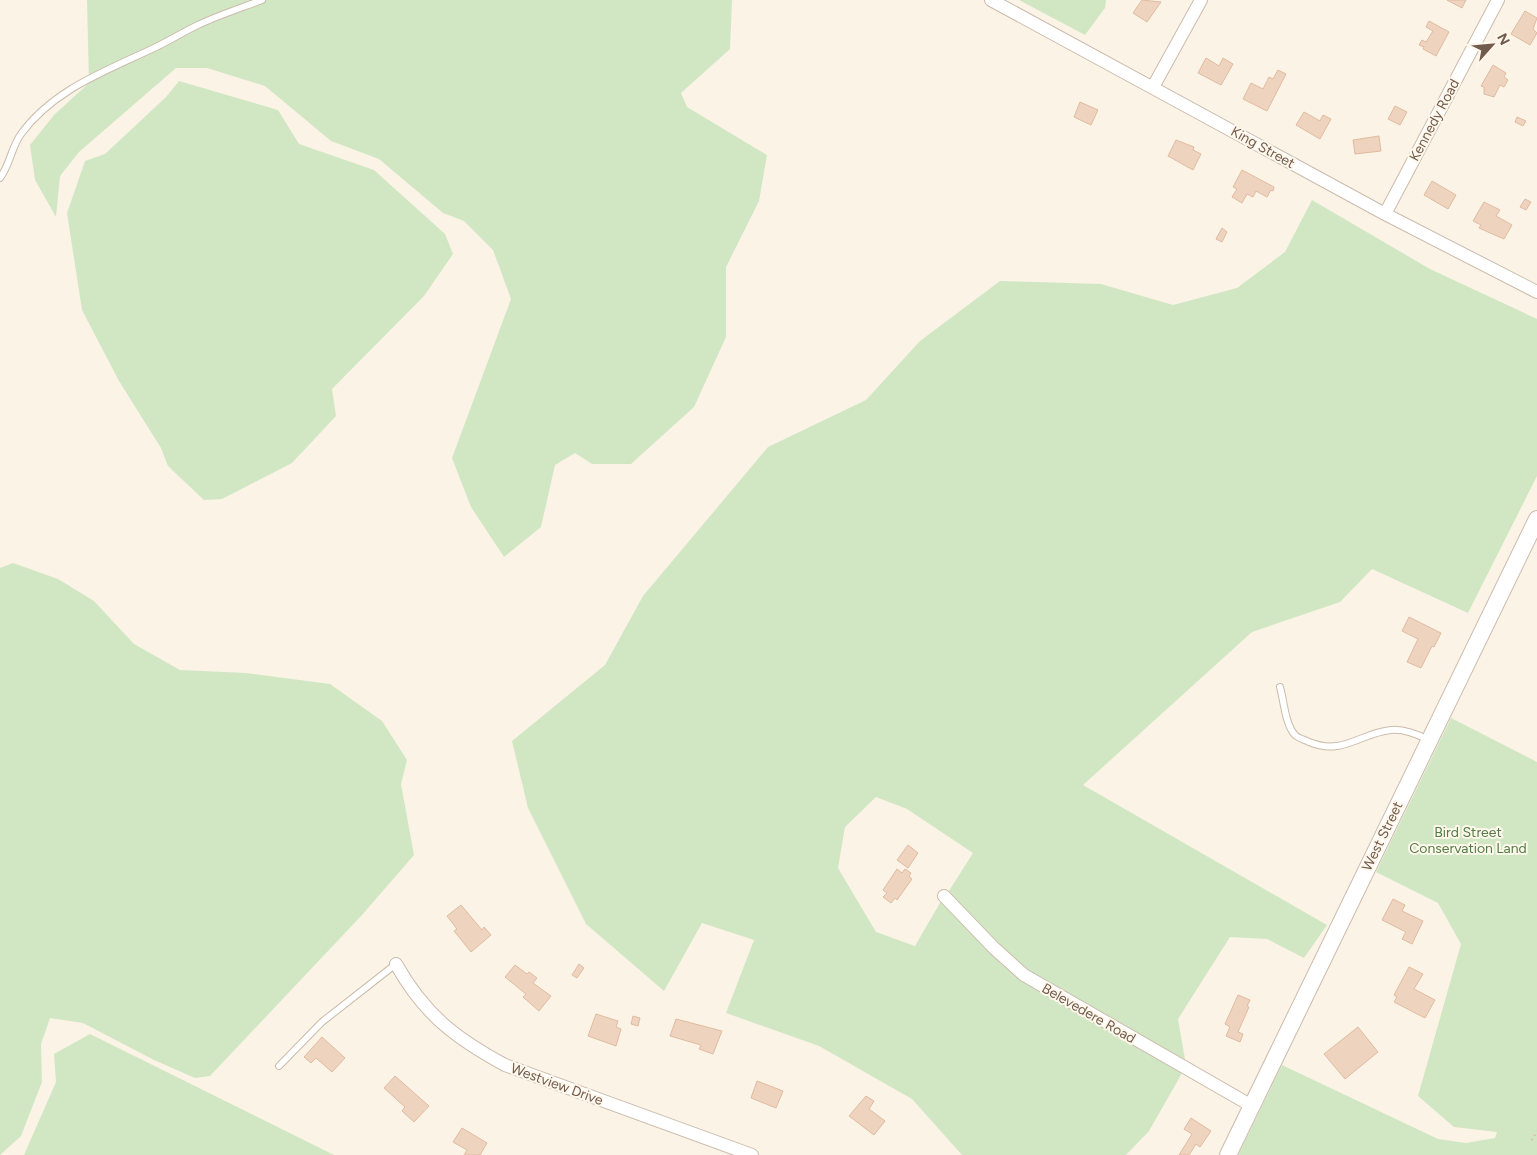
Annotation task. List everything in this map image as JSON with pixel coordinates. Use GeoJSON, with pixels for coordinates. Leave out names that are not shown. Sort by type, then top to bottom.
{"type":"FeatureCollection","features":[{"type":"Feature","properties":{"kind":"street","name":"King Street"},"geometry":{"type":"LineString","coordinates":[[991,0],[1385,214],[1537,292]]}},
{"type":"Feature","properties":{"kind":"street"},"geometry":{"type":"LineString","coordinates":[[1153,87],[1201,0]]}},
{"type":"Feature","properties":{"kind":"street","name":"Kennedy Road"},"geometry":{"type":"LineString","coordinates":[[1385,214],[1498,0]]}},
{"type":"Feature","properties":{"kind":"street","name":"West Street"},"geometry":{"type":"LineString","coordinates":[[1228,1155],[1537,519]]}},
{"type":"Feature","properties":{"kind":"street","name":"Belevedere Road"},"geometry":{"type":"LineString","coordinates":[[944,896],[1024,976],[1252,1106]]}},
{"type":"Feature","properties":{"kind":"street","name":"Westview Drive"},"geometry":{"type":"LineString","coordinates":[[396,964],[424,1008],[468,1045],[477,1050],[518,1070],[752,1155]]}},
{"type":"Feature","properties":{"kind":"lane"},"geometry":{"type":"LineString","coordinates":[[0,178],[5,171],[12,150],[22,133],[52,102],[114,65],[154,48],[199,24],[262,0]]}},
{"type":"Feature","properties":{"kind":"lane"},"geometry":{"type":"LineString","coordinates":[[1280,687],[1288,723],[1296,736],[1314,744],[1332,748],[1346,746],[1366,737],[1392,730],[1417,734],[1428,740]]}},
{"type":"Feature","properties":{"kind":"lane"},"geometry":{"type":"LineString","coordinates":[[279,1066],[322,1022],[396,964]]}},
{"type":"Feature","properties":{"kind":"path"},"geometry":{"type":"LineString","coordinates":[[1532,1140],[1537,1131]]}},
{"type":"Feature","properties":{"kind":"green space"},"geometry":{"type":"Polygon","coordinates":[[[87,0],[732,0],[730,49],[681,93],[687,107],[767,155],[759,201],[726,267],[726,337],[694,407],[631,464],[592,464],[575,453],[555,465],[541,527],[504,557],[471,507],[452,458],[511,299],[493,250],[464,221],[443,213],[379,159],[331,141],[265,86],[207,68],[176,68],[79,152],[60,176],[56,217],[35,180],[30,145],[54,115],[89,83],[87,0]]]}},
{"type":"Feature","properties":{"kind":"green space"},"geometry":{"type":"Polygon","coordinates":[[[1019,0],[1106,0],[1105,8],[1085,35],[1019,0]]]}},
{"type":"Feature","properties":{"kind":"green space"},"geometry":{"type":"Polygon","coordinates":[[[179,81],[278,110],[299,144],[374,170],[445,234],[453,254],[424,296],[332,389],[336,416],[292,463],[222,499],[204,500],[168,466],[161,448],[119,381],[82,310],[67,213],[85,161],[105,154],[166,97],[179,81]]]}},
{"type":"Feature","properties":{"kind":"green space"},"geometry":{"type":"Polygon","coordinates":[[[1312,200],[1430,269],[1537,319],[1537,476],[1468,613],[1372,569],[1340,602],[1252,632],[1083,785],[1327,925],[1304,958],[1267,939],[1230,937],[1178,1019],[1186,1065],[1026,974],[947,894],[973,853],[907,809],[876,797],[845,827],[838,868],[876,932],[915,946],[944,896],[1024,975],[1185,1068],[1149,1131],[1126,1155],[962,1155],[912,1099],[819,1046],[726,1013],[754,940],[702,923],[664,991],[586,924],[528,808],[512,741],[605,665],[643,596],[768,447],[866,400],[920,341],[1000,281],[1101,284],[1173,305],[1237,288],[1285,252],[1312,200]]]}},
{"type":"Feature","properties":{"kind":"green space"},"geometry":{"type":"Polygon","coordinates":[[[13,563],[58,579],[94,601],[134,644],[180,670],[246,673],[330,684],[382,721],[407,760],[401,784],[414,855],[362,915],[210,1076],[195,1078],[154,1060],[83,1023],[50,1018],[41,1044],[42,1082],[21,1136],[0,1155],[0,568],[13,563]]]}},
{"type":"Feature","properties":{"kind":"green space","name":"Bird Street Conservation Land"},"geometry":{"type":"Polygon","coordinates":[[[1451,718],[1537,762],[1537,1155],[1238,1155],[1282,1065],[1438,1139],[1466,1143],[1495,1138],[1497,1132],[1454,1127],[1418,1096],[1461,944],[1438,903],[1376,872],[1451,718]]]}},
{"type":"Feature","properties":{"kind":"green space"},"geometry":{"type":"Polygon","coordinates":[[[90,1034],[334,1155],[24,1155],[56,1082],[54,1054],[90,1034]]]}},
{"type":"Feature","properties":{"kind":"building"},"geometry":{"type":"Polygon","coordinates":[[[1142,0],[1161,2],[1147,22],[1133,13],[1142,0]]]}},
{"type":"Feature","properties":{"kind":"building"},"geometry":{"type":"Polygon","coordinates":[[[1447,0],[1466,0],[1462,8],[1447,0]]]}},
{"type":"Feature","properties":{"kind":"building"},"geometry":{"type":"Polygon","coordinates":[[[1525,11],[1537,18],[1533,29],[1537,33],[1530,45],[1511,34],[1525,11]]]}},
{"type":"Feature","properties":{"kind":"building"},"geometry":{"type":"Polygon","coordinates":[[[1429,21],[1449,32],[1436,56],[1419,45],[1422,40],[1426,42],[1433,31],[1426,27],[1429,21]]]}},
{"type":"Feature","properties":{"kind":"building"},"geometry":{"type":"Polygon","coordinates":[[[1206,58],[1219,66],[1223,58],[1233,64],[1221,85],[1198,73],[1206,58]]]}},
{"type":"Feature","properties":{"kind":"building"},"geometry":{"type":"Polygon","coordinates":[[[1493,65],[1506,73],[1504,77],[1508,80],[1504,87],[1500,85],[1494,97],[1484,94],[1484,87],[1481,86],[1493,65]]]}},
{"type":"Feature","properties":{"kind":"building"},"geometry":{"type":"Polygon","coordinates":[[[1278,70],[1286,74],[1267,111],[1243,99],[1251,83],[1263,89],[1269,77],[1273,79],[1278,70]]]}},
{"type":"Feature","properties":{"kind":"building"},"geometry":{"type":"Polygon","coordinates":[[[1080,102],[1098,110],[1091,125],[1074,117],[1080,102]]]}},
{"type":"Feature","properties":{"kind":"building"},"geometry":{"type":"Polygon","coordinates":[[[1395,106],[1407,112],[1400,125],[1388,119],[1395,106]]]}},
{"type":"Feature","properties":{"kind":"building"},"geometry":{"type":"Polygon","coordinates":[[[1304,112],[1320,121],[1323,115],[1331,119],[1320,139],[1296,125],[1304,112]]]}},
{"type":"Feature","properties":{"kind":"building"},"geometry":{"type":"Polygon","coordinates":[[[1517,117],[1526,121],[1523,126],[1515,122],[1517,117]]]}},
{"type":"Feature","properties":{"kind":"building"},"geometry":{"type":"Polygon","coordinates":[[[1379,136],[1381,151],[1355,154],[1353,140],[1379,136]]]}},
{"type":"Feature","properties":{"kind":"building"},"geometry":{"type":"Polygon","coordinates":[[[1176,140],[1194,147],[1193,150],[1201,154],[1193,170],[1168,156],[1176,140]]]}},
{"type":"Feature","properties":{"kind":"building"},"geometry":{"type":"Polygon","coordinates":[[[1242,170],[1274,187],[1273,191],[1271,190],[1267,197],[1256,191],[1253,197],[1247,194],[1242,203],[1232,197],[1237,189],[1233,187],[1242,170]]]}},
{"type":"Feature","properties":{"kind":"building"},"geometry":{"type":"Polygon","coordinates":[[[1432,181],[1456,195],[1448,209],[1424,195],[1432,181]]]}},
{"type":"Feature","properties":{"kind":"building"},"geometry":{"type":"Polygon","coordinates":[[[1525,199],[1531,202],[1526,210],[1520,207],[1525,199]]]}},
{"type":"Feature","properties":{"kind":"building"},"geometry":{"type":"Polygon","coordinates":[[[1484,202],[1500,210],[1496,216],[1512,225],[1504,239],[1479,228],[1481,225],[1473,221],[1484,202]]]}},
{"type":"Feature","properties":{"kind":"building"},"geometry":{"type":"Polygon","coordinates":[[[1222,228],[1227,232],[1222,242],[1216,239],[1222,228]]]}},
{"type":"Feature","properties":{"kind":"building"},"geometry":{"type":"Polygon","coordinates":[[[1409,617],[1441,633],[1421,668],[1407,662],[1418,639],[1402,631],[1409,617]]]}},
{"type":"Feature","properties":{"kind":"building"},"geometry":{"type":"Polygon","coordinates":[[[908,845],[918,853],[908,868],[897,860],[908,845]]]}},
{"type":"Feature","properties":{"kind":"building"},"geometry":{"type":"Polygon","coordinates":[[[897,869],[902,873],[905,869],[911,873],[909,876],[912,879],[897,900],[895,898],[891,903],[883,897],[887,893],[883,890],[897,869]]]}},
{"type":"Feature","properties":{"kind":"building"},"geometry":{"type":"Polygon","coordinates":[[[1393,899],[1405,905],[1402,911],[1423,921],[1412,944],[1402,939],[1406,932],[1382,920],[1393,899]]]}},
{"type":"Feature","properties":{"kind":"building"},"geometry":{"type":"Polygon","coordinates":[[[461,905],[482,930],[484,927],[491,935],[471,952],[454,931],[457,929],[447,916],[461,905]]]}},
{"type":"Feature","properties":{"kind":"building"},"geometry":{"type":"Polygon","coordinates":[[[579,964],[584,968],[577,978],[572,975],[579,964]]]}},
{"type":"Feature","properties":{"kind":"building"},"geometry":{"type":"Polygon","coordinates":[[[515,965],[527,974],[529,972],[537,978],[533,983],[551,996],[539,1011],[523,997],[526,994],[505,977],[515,965]]]}},
{"type":"Feature","properties":{"kind":"building"},"geometry":{"type":"Polygon","coordinates":[[[1409,967],[1423,974],[1414,989],[1435,1000],[1425,1018],[1394,1002],[1397,997],[1394,995],[1409,967]]]}},
{"type":"Feature","properties":{"kind":"building"},"geometry":{"type":"Polygon","coordinates":[[[1238,995],[1250,1000],[1247,1006],[1249,1007],[1238,1032],[1243,1034],[1240,1042],[1226,1036],[1230,1027],[1225,1024],[1238,995]]]}},
{"type":"Feature","properties":{"kind":"building"},"geometry":{"type":"Polygon","coordinates":[[[596,1014],[618,1021],[616,1027],[621,1029],[616,1046],[588,1036],[596,1014]]]}},
{"type":"Feature","properties":{"kind":"building"},"geometry":{"type":"Polygon","coordinates":[[[633,1016],[640,1018],[638,1026],[631,1024],[633,1016]]]}},
{"type":"Feature","properties":{"kind":"building"},"geometry":{"type":"Polygon","coordinates":[[[676,1019],[722,1031],[713,1054],[699,1049],[701,1045],[670,1036],[676,1019]]]}},
{"type":"Feature","properties":{"kind":"building"},"geometry":{"type":"Polygon","coordinates":[[[1358,1027],[1378,1052],[1345,1079],[1324,1054],[1358,1027]]]}},
{"type":"Feature","properties":{"kind":"building"},"geometry":{"type":"Polygon","coordinates":[[[322,1037],[345,1058],[332,1072],[316,1058],[311,1063],[304,1057],[322,1037]]]}},
{"type":"Feature","properties":{"kind":"building"},"geometry":{"type":"Polygon","coordinates":[[[395,1076],[429,1106],[414,1122],[402,1111],[405,1107],[384,1088],[395,1076]]]}},
{"type":"Feature","properties":{"kind":"building"},"geometry":{"type":"Polygon","coordinates":[[[757,1081],[783,1091],[776,1108],[751,1098],[757,1081]]]}},
{"type":"Feature","properties":{"kind":"building"},"geometry":{"type":"Polygon","coordinates":[[[866,1096],[874,1101],[869,1109],[885,1121],[874,1135],[849,1116],[866,1096]]]}},
{"type":"Feature","properties":{"kind":"building"},"geometry":{"type":"Polygon","coordinates":[[[1191,1118],[1211,1131],[1200,1147],[1196,1144],[1189,1155],[1179,1155],[1192,1134],[1184,1129],[1191,1118]]]}},
{"type":"Feature","properties":{"kind":"building"},"geometry":{"type":"Polygon","coordinates":[[[462,1128],[487,1143],[480,1155],[464,1155],[467,1150],[453,1142],[462,1128]]]}}]}
